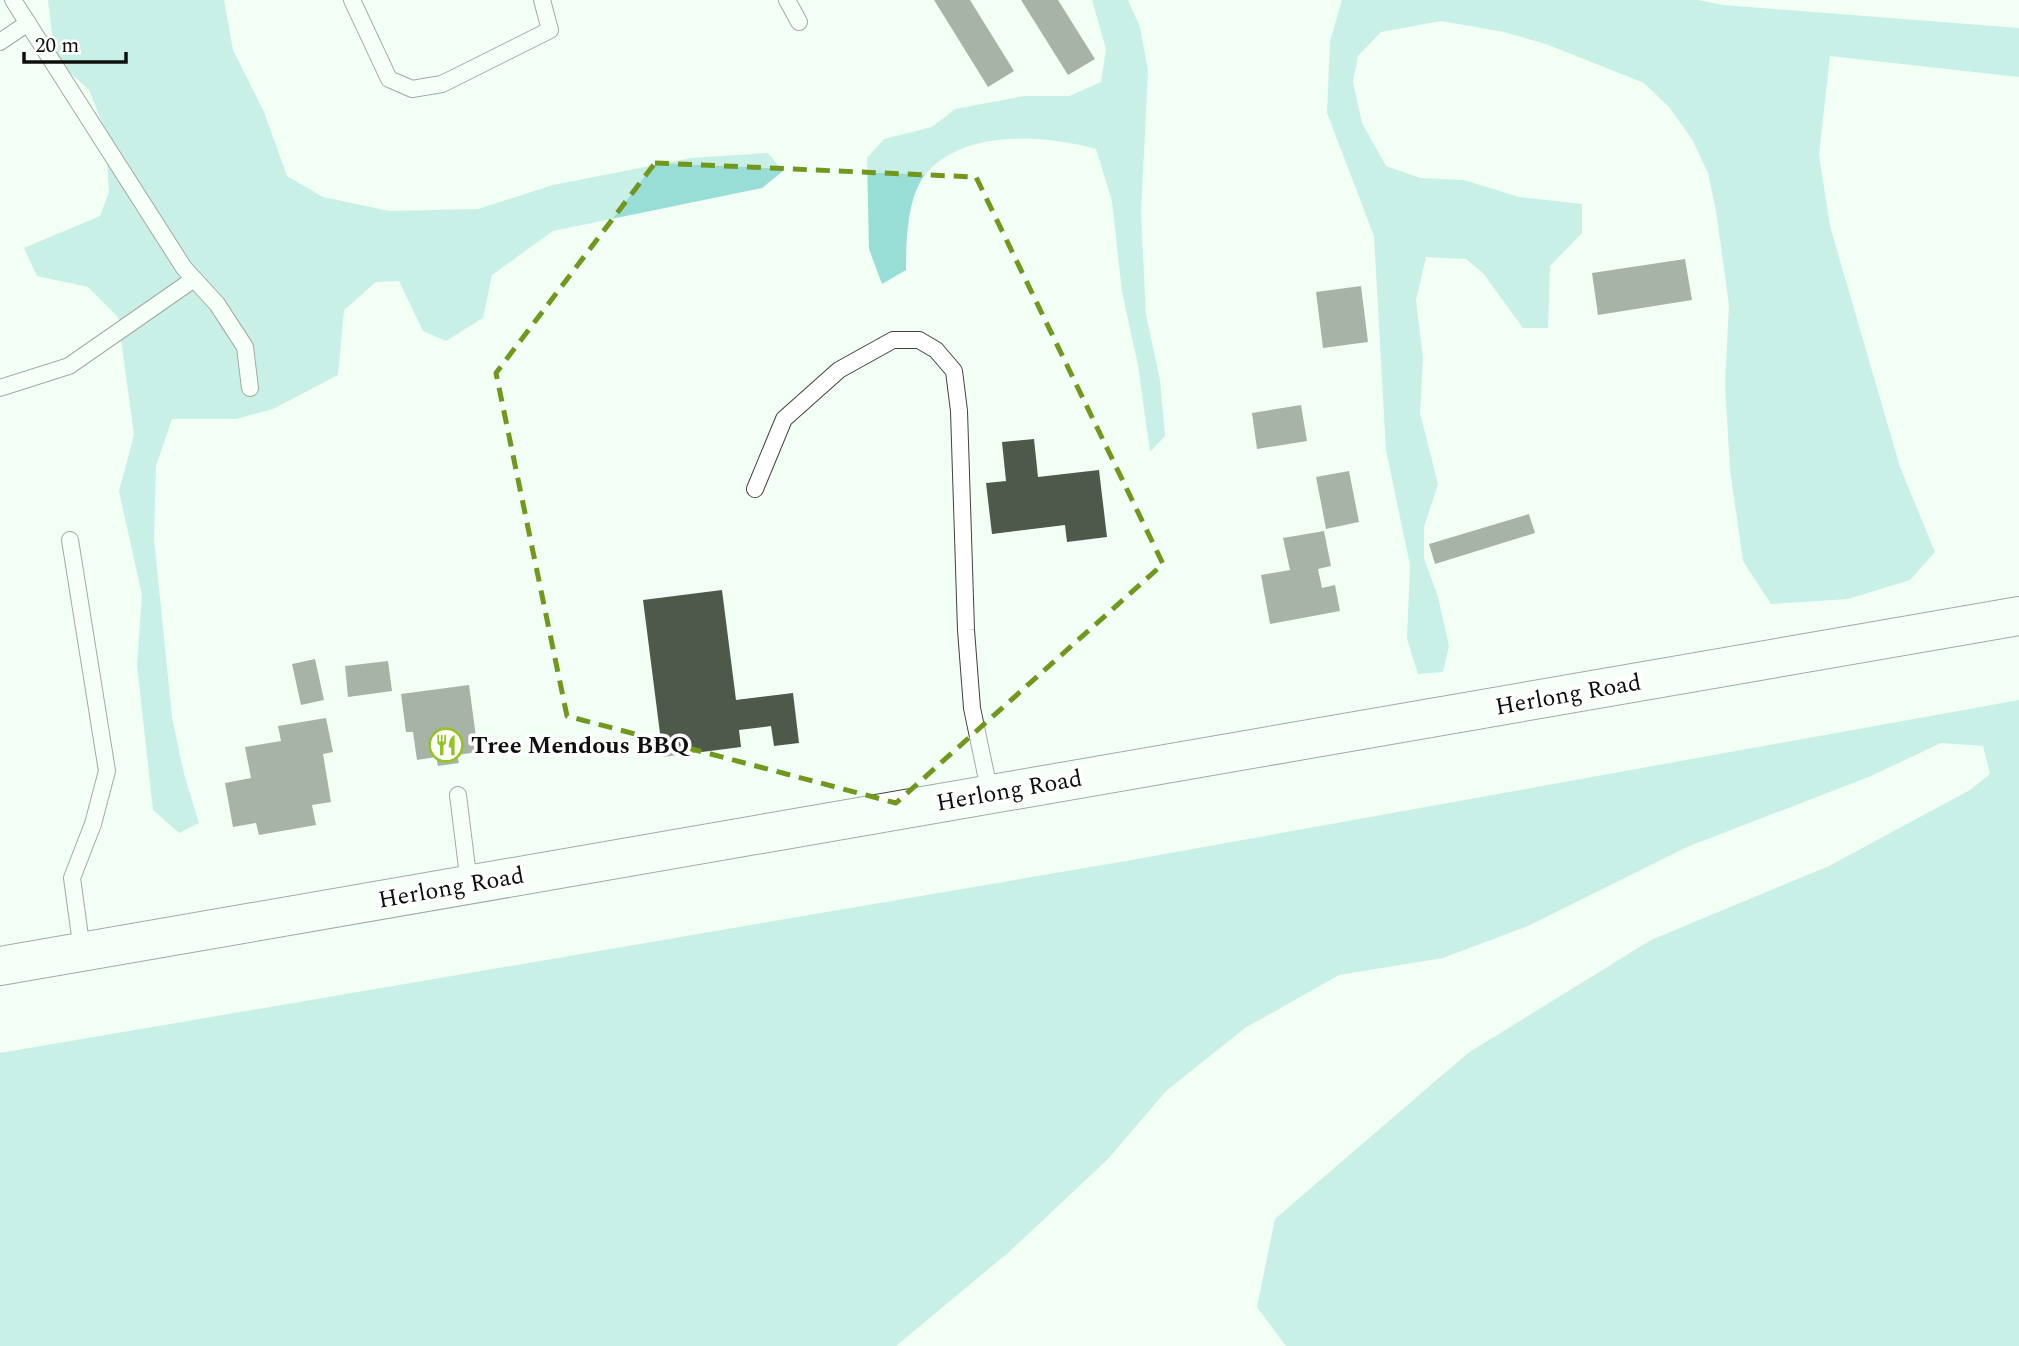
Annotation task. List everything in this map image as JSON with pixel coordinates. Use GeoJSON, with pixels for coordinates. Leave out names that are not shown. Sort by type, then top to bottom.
{"type":"FeatureCollection","features":[{"type":"Feature","properties":{"kind":"street","name":"Herlong Road"},"geometry":{"type":"LineString","coordinates":[[0,966],[2019,616]]}},
{"type":"Feature","properties":{"kind":"lane"},"geometry":{"type":"LineString","coordinates":[[13,0],[177,257],[217,304],[245,347],[250,388]]}},
{"type":"Feature","properties":{"kind":"lane"},"geometry":{"type":"LineString","coordinates":[[352,0],[389,79],[412,89],[442,85],[550,30],[542,0]]}},
{"type":"Feature","properties":{"kind":"lane"},"geometry":{"type":"LineString","coordinates":[[787,0],[799,22]]}},
{"type":"Feature","properties":{"kind":"lane"},"geometry":{"type":"LineString","coordinates":[[0,42],[28,23]]}},
{"type":"Feature","properties":{"kind":"lane"},"geometry":{"type":"LineString","coordinates":[[0,388],[69,366],[194,279]]}},
{"type":"Feature","properties":{"kind":"lane"},"geometry":{"type":"LineString","coordinates":[[755,489],[784,419],[839,370],[894,340],[919,340],[936,350],[954,371],[959,411],[965,630],[972,708],[990,794]]}},
{"type":"Feature","properties":{"kind":"lane"},"geometry":{"type":"LineString","coordinates":[[71,540],[107,771],[93,824],[72,878],[82,951]]}},
{"type":"Feature","properties":{"kind":"lane"},"geometry":{"type":"LineString","coordinates":[[458,795],[469,884]]}},
{"type":"Feature","properties":{"kind":"highlighted area"},"geometry":{"type":"Polygon","coordinates":[[[655,163],[976,177],[1163,564],[896,803],[567,716],[496,373],[655,163]]]}},
{"type":"Feature","properties":{"kind":"shaded area"},"geometry":{"type":"Polygon","coordinates":[[[48,0],[224,0],[233,50],[264,112],[287,176],[323,197],[389,211],[478,209],[553,185],[691,158],[768,153],[783,171],[762,188],[553,231],[492,275],[483,318],[446,341],[423,331],[399,281],[376,282],[344,310],[338,375],[273,409],[236,419],[172,419],[156,466],[154,539],[172,717],[184,774],[199,823],[179,833],[153,810],[137,665],[142,595],[119,491],[134,435],[118,317],[88,287],[37,276],[24,248],[100,216],[109,192],[105,130],[89,90],[55,59],[48,0]]]}},
{"type":"Feature","properties":{"kind":"shaded area"},"geometry":{"type":"Polygon","coordinates":[[[1092,0],[1128,0],[1140,27],[1148,70],[1141,214],[1146,315],[1160,380],[1165,436],[1150,452],[1138,365],[1122,292],[1112,201],[1096,149],[1052,141],[1004,139],[959,150],[940,160],[918,186],[909,221],[906,270],[882,284],[869,249],[867,158],[884,139],[932,127],[955,109],[1024,96],[1069,96],[1101,82],[1106,49],[1092,0]]]}},
{"type":"Feature","properties":{"kind":"shaded area"},"geometry":{"type":"Polygon","coordinates":[[[1342,0],[1698,0],[1723,5],[2019,28],[2019,77],[1830,56],[1819,155],[1830,226],[1900,467],[1935,552],[1910,580],[1848,599],[1771,604],[1743,561],[1730,470],[1725,384],[1729,305],[1716,211],[1708,173],[1692,139],[1669,107],[1644,83],[1546,44],[1504,32],[1441,21],[1381,32],[1358,56],[1353,82],[1362,123],[1386,166],[1420,178],[1464,180],[1519,197],[1582,204],[1582,233],[1550,266],[1548,328],[1523,328],[1483,273],[1466,259],[1426,257],[1416,300],[1423,358],[1420,413],[1438,484],[1424,527],[1424,558],[1438,597],[1449,646],[1443,672],[1418,674],[1407,639],[1410,565],[1386,450],[1374,236],[1327,113],[1330,41],[1342,0]]]}},
{"type":"Feature","properties":{"kind":"shaded area"},"geometry":{"type":"Polygon","coordinates":[[[2019,700],[2019,1346],[1286,1346],[1257,1307],[1275,1219],[1468,1053],[1651,940],[1829,866],[1970,790],[1990,774],[1983,746],[1941,743],[1871,776],[1687,847],[1528,926],[1443,958],[1339,975],[1245,1028],[1166,1091],[1108,1159],[1009,1252],[896,1346],[0,1346],[0,1053],[1126,861],[2019,700]]]}},
{"type":"Feature","properties":{"kind":"building"},"geometry":{"type":"Polygon","coordinates":[[[934,0],[970,0],[1014,71],[988,87],[934,0]]]}},
{"type":"Feature","properties":{"kind":"building"},"geometry":{"type":"Polygon","coordinates":[[[1021,0],[1058,0],[1095,59],[1068,75],[1021,0]]]}},
{"type":"Feature","properties":{"kind":"building"},"geometry":{"type":"Polygon","coordinates":[[[1685,259],[1692,300],[1598,315],[1592,273],[1685,259]]]}},
{"type":"Feature","properties":{"kind":"building"},"geometry":{"type":"Polygon","coordinates":[[[1361,286],[1368,342],[1323,348],[1316,292],[1361,286]]]}},
{"type":"Feature","properties":{"kind":"building"},"geometry":{"type":"Polygon","coordinates":[[[1301,405],[1307,441],[1257,449],[1252,413],[1301,405]]]}},
{"type":"Feature","properties":{"kind":"building"},"geometry":{"type":"Polygon","coordinates":[[[1034,439],[1038,477],[1099,470],[1107,537],[1067,542],[1065,525],[992,534],[986,483],[1006,481],[1002,442],[1034,439]]]}},
{"type":"Feature","properties":{"kind":"building"},"geometry":{"type":"Polygon","coordinates":[[[1349,471],[1359,522],[1326,529],[1316,477],[1349,471]]]}},
{"type":"Feature","properties":{"kind":"building"},"geometry":{"type":"Polygon","coordinates":[[[1529,514],[1535,533],[1435,564],[1429,544],[1529,514]]]}},
{"type":"Feature","properties":{"kind":"building"},"geometry":{"type":"Polygon","coordinates":[[[1324,531],[1331,566],[1318,569],[1322,588],[1335,585],[1340,611],[1270,624],[1261,575],[1290,570],[1283,538],[1324,531]]]}},
{"type":"Feature","properties":{"kind":"building"},"geometry":{"type":"Polygon","coordinates":[[[722,590],[736,700],[793,693],[799,743],[774,746],[771,726],[739,730],[741,747],[663,757],[643,600],[722,590]]]}},
{"type":"Feature","properties":{"kind":"building"},"geometry":{"type":"Polygon","coordinates":[[[315,659],[324,700],[301,705],[292,664],[315,659]]]}},
{"type":"Feature","properties":{"kind":"building"},"geometry":{"type":"Polygon","coordinates":[[[388,661],[392,691],[348,697],[345,666],[388,661]]]}},
{"type":"Feature","properties":{"kind":"building"},"geometry":{"type":"Polygon","coordinates":[[[469,685],[478,752],[457,755],[459,763],[438,766],[436,757],[417,760],[413,732],[406,732],[401,694],[469,685]]]}},
{"type":"Feature","properties":{"kind":"building"},"geometry":{"type":"Polygon","coordinates":[[[326,718],[333,752],[323,754],[331,802],[312,805],[316,825],[259,835],[256,823],[233,827],[225,783],[251,778],[245,747],[281,741],[278,726],[326,718]]]}},
{"type":"Feature","properties":{"kind":"place","name":"Tree Mendous BBQ"},"geometry":{"type":"Point","coordinates":[446,745]}}]}
